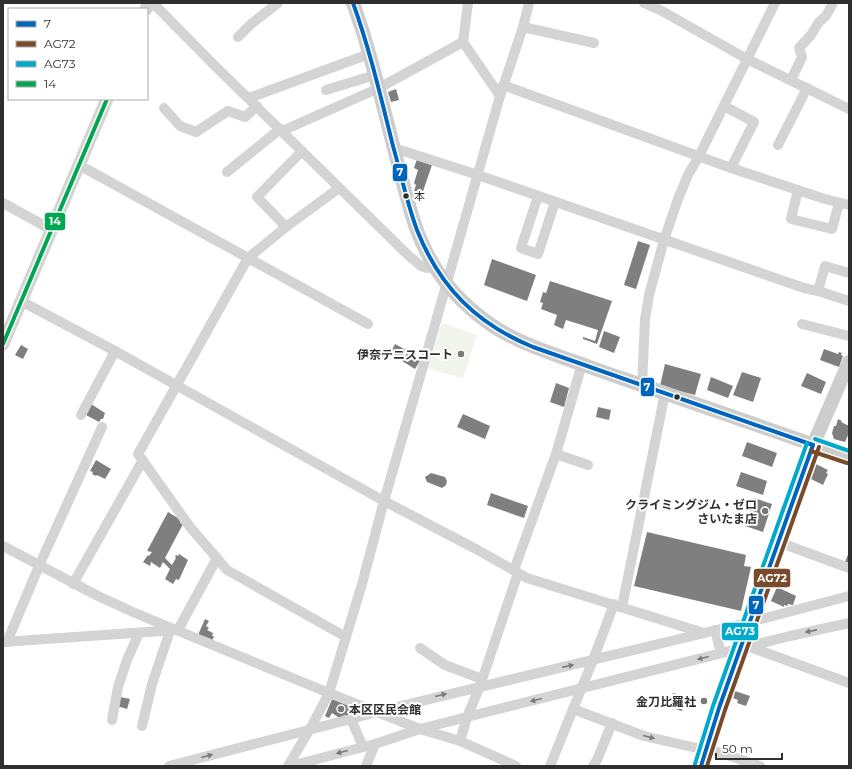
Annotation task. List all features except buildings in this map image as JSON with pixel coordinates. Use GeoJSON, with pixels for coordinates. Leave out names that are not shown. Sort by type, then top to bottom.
{"type":"FeatureCollection","features":[{"type":"Feature","properties":{"kind":"main road"},"geometry":{"type":"LineString","coordinates":[[353,3],[360,21],[377,81],[405,191],[419,236],[434,266],[447,284],[476,314],[502,332],[523,343],[849,457]]}},
{"type":"Feature","properties":{"kind":"main road"},"geometry":{"type":"LineString","coordinates":[[701,766],[706,748],[744,647],[750,622],[813,445],[849,362]]}},
{"type":"Feature","properties":{"kind":"street"},"geometry":{"type":"LineString","coordinates":[[154,3],[213,64],[409,256],[421,266],[427,268],[434,266]]}},
{"type":"Feature","properties":{"kind":"street"},"geometry":{"type":"LineString","coordinates":[[238,37],[251,24],[278,3]]}},
{"type":"Feature","properties":{"kind":"street"},"geometry":{"type":"LineString","coordinates":[[468,3],[463,42],[500,96]]}},
{"type":"Feature","properties":{"kind":"street"},"geometry":{"type":"LineString","coordinates":[[289,766],[329,693],[362,584],[384,501],[500,96],[523,27],[529,3]]}},
{"type":"Feature","properties":{"kind":"street"},"geometry":{"type":"LineString","coordinates":[[644,3],[662,11],[747,59],[849,109]]}},
{"type":"Feature","properties":{"kind":"street"},"geometry":{"type":"LineString","coordinates":[[642,385],[644,319],[664,240],[678,199],[688,175],[699,156],[775,3]]}},
{"type":"Feature","properties":{"kind":"street"},"geometry":{"type":"LineString","coordinates":[[791,80],[802,57],[799,48],[811,35],[819,22],[826,16],[833,3]]}},
{"type":"Feature","properties":{"kind":"street"},"geometry":{"type":"LineString","coordinates":[[523,27],[594,43]]}},
{"type":"Feature","properties":{"kind":"street"},"geometry":{"type":"LineString","coordinates":[[227,172],[281,130],[377,81],[463,42]]}},
{"type":"Feature","properties":{"kind":"street"},"geometry":{"type":"LineString","coordinates":[[248,98],[369,54]]}},
{"type":"Feature","properties":{"kind":"street"},"geometry":{"type":"LineString","coordinates":[[326,90],[377,81]]}},
{"type":"Feature","properties":{"kind":"street"},"geometry":{"type":"LineString","coordinates":[[504,85],[731,168],[849,206]]}},
{"type":"Feature","properties":{"kind":"street"},"geometry":{"type":"LineString","coordinates":[[778,145],[807,88]]}},
{"type":"Feature","properties":{"kind":"street"},"geometry":{"type":"LineString","coordinates":[[3,344],[107,100]]}},
{"type":"Feature","properties":{"kind":"street"},"geometry":{"type":"LineString","coordinates":[[164,108],[180,126],[196,132],[228,111],[245,117],[257,106]]}},
{"type":"Feature","properties":{"kind":"street"},"geometry":{"type":"LineString","coordinates":[[724,106],[754,122],[731,168]]}},
{"type":"Feature","properties":{"kind":"street"},"geometry":{"type":"LineString","coordinates":[[394,148],[478,175],[804,288],[849,301]]}},
{"type":"Feature","properties":{"kind":"street"},"geometry":{"type":"LineString","coordinates":[[286,227],[257,197],[302,151]]}},
{"type":"Feature","properties":{"kind":"street"},"geometry":{"type":"LineString","coordinates":[[79,165],[368,324]]}},
{"type":"Feature","properties":{"kind":"street"},"geometry":{"type":"LineString","coordinates":[[339,188],[286,227],[248,258],[138,454],[190,526],[227,570],[346,636]]}},
{"type":"Feature","properties":{"kind":"street"},"geometry":{"type":"LineString","coordinates":[[798,190],[791,220],[832,229],[839,203]]}},
{"type":"Feature","properties":{"kind":"street"},"geometry":{"type":"LineString","coordinates":[[538,196],[521,248],[538,254],[555,202]]}},
{"type":"Feature","properties":{"kind":"street"},"geometry":{"type":"LineString","coordinates":[[3,203],[52,230]]}},
{"type":"Feature","properties":{"kind":"street"},"geometry":{"type":"LineString","coordinates":[[818,291],[825,266],[849,273]]}},
{"type":"Feature","properties":{"kind":"street"},"geometry":{"type":"LineString","coordinates":[[21,301],[115,351],[384,501],[527,578],[704,633]]}},
{"type":"Feature","properties":{"kind":"street"},"geometry":{"type":"LineString","coordinates":[[802,324],[849,336]]}},
{"type":"Feature","properties":{"kind":"street"},"geometry":{"type":"LineString","coordinates":[[80,415],[115,351]]}},
{"type":"Feature","properties":{"kind":"street"},"geometry":{"type":"LineString","coordinates":[[460,741],[556,454],[582,364]]}},
{"type":"Feature","properties":{"kind":"street"},"geometry":{"type":"LineString","coordinates":[[550,766],[593,660],[618,606],[665,393]]}},
{"type":"Feature","properties":{"kind":"street"},"geometry":{"type":"LineString","coordinates":[[102,428],[5,642],[174,631]]}},
{"type":"Feature","properties":{"kind":"street"},"geometry":{"type":"LineString","coordinates":[[556,454],[588,465]]}},
{"type":"Feature","properties":{"kind":"street"},"geometry":{"type":"LineString","coordinates":[[73,584],[143,460]]}},
{"type":"Feature","properties":{"kind":"street"},"geometry":{"type":"LineString","coordinates":[[778,542],[849,568]]}},
{"type":"Feature","properties":{"kind":"street"},"geometry":{"type":"LineString","coordinates":[[3,546],[73,584],[174,631],[420,729],[460,741],[516,766]]}},
{"type":"Feature","properties":{"kind":"street"},"geometry":{"type":"LineString","coordinates":[[142,726],[152,684],[174,631],[217,558]]}},
{"type":"Feature","properties":{"kind":"street"},"geometry":{"type":"LineString","coordinates":[[169,766],[351,719],[481,682],[593,660],[750,622],[849,596]]}},
{"type":"Feature","properties":{"kind":"street"},"geometry":{"type":"LineString","coordinates":[[289,766],[375,744],[420,729],[744,647],[849,623]]}},
{"type":"Feature","properties":{"kind":"street"},"geometry":{"type":"LineString","coordinates":[[716,630],[721,653]]}},
{"type":"Feature","properties":{"kind":"street"},"geometry":{"type":"LineString","coordinates":[[112,720],[118,687],[127,660],[139,633]]}},
{"type":"Feature","properties":{"kind":"street"},"geometry":{"type":"LineString","coordinates":[[744,647],[849,683]]}},
{"type":"Feature","properties":{"kind":"street"},"geometry":{"type":"LineString","coordinates":[[420,648],[445,666],[481,682]]}},
{"type":"Feature","properties":{"kind":"street"},"geometry":{"type":"LineString","coordinates":[[573,709],[644,736],[701,749],[706,748],[760,766]]}},
{"type":"Feature","properties":{"kind":"street"},"geometry":{"type":"LineString","coordinates":[[351,719],[363,747]]}},
{"type":"Feature","properties":{"kind":"street"},"geometry":{"type":"LineString","coordinates":[[593,766],[597,760],[612,723]]}},
{"type":"Feature","properties":{"kind":"street"},"geometry":{"type":"LineString","coordinates":[[366,766],[375,744]]}},
{"type":"Feature","properties":{"kind":"shaded area"},"geometry":{"type":"Polygon","coordinates":[[[442,323],[477,335],[463,379],[428,368],[442,323]]]}},
{"type":"Feature","properties":{"kind":"transit line","name":"7"},"geometry":{"type":"LineString","coordinates":[[353,3],[370,56],[404,188],[417,230],[426,251],[437,270],[463,302],[494,327],[533,347],[813,445]]}},
{"type":"Feature","properties":{"kind":"transit line","name":"14"},"geometry":{"type":"LineString","coordinates":[[3,344],[107,100]]}},
{"type":"Feature","properties":{"kind":"transit line","name":"AG73"},"geometry":{"type":"LineString","coordinates":[[815,439],[849,451]]}},
{"type":"Feature","properties":{"kind":"transit line","name":"AG73"},"geometry":{"type":"LineString","coordinates":[[695,764],[713,706],[807,443]]}},
{"type":"Feature","properties":{"kind":"transit line","name":"7"},"geometry":{"type":"LineString","coordinates":[[701,766],[719,708],[813,445]]}},
{"type":"Feature","properties":{"kind":"transit line","name":"AG72"},"geometry":{"type":"LineString","coordinates":[[707,766],[725,710],[819,447]]}},
{"type":"Feature","properties":{"kind":"transit line","name":"AG72"},"geometry":{"type":"LineString","coordinates":[[811,451],[847,463]]}},
{"type":"Feature","properties":{"kind":"place","name":"本"},"geometry":{"type":"Point","coordinates":[406,196]}},
{"type":"Feature","properties":{"kind":"place","name":"伊奈テニスコート"},"geometry":{"type":"Point","coordinates":[461,354]}},
{"type":"Feature","properties":{"kind":"place","name":"クライミングジム・ゼロ さいたま店"},"geometry":{"type":"Point","coordinates":[765,511]}},
{"type":"Feature","properties":{"kind":"place","name":"金刀比羅社"},"geometry":{"type":"Point","coordinates":[704,701]}},
{"type":"Feature","properties":{"kind":"place","name":"本区区民会館"},"geometry":{"type":"Point","coordinates":[341,709]}}]}
